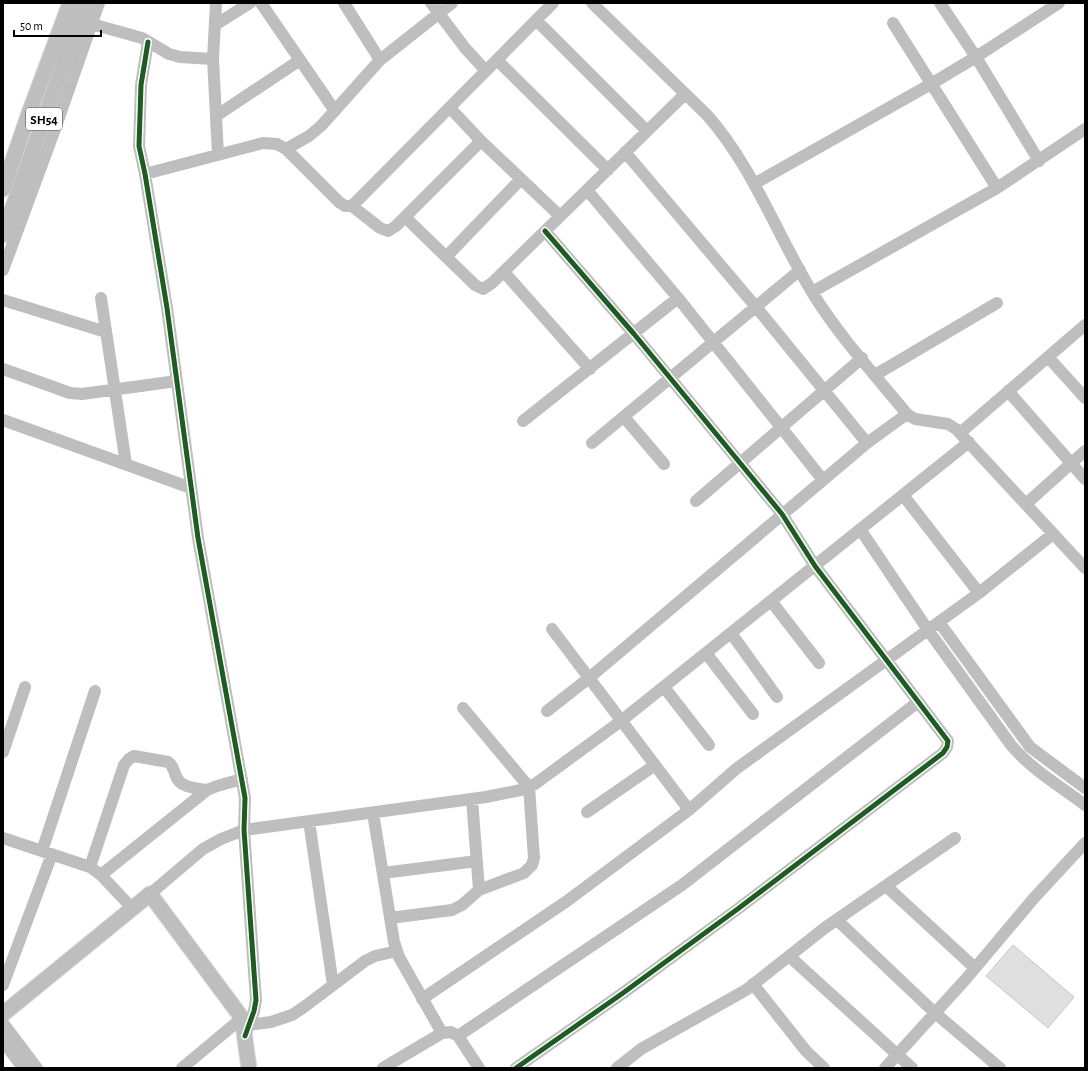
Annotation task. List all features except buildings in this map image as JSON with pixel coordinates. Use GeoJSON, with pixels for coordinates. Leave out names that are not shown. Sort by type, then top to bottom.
{"type":"FeatureCollection","features":[{"type":"Feature","properties":{"kind":"main road","name":"SH54"},"geometry":{"type":"LineString","coordinates":[[3,189],[28,116],[70,3]]}},
{"type":"Feature","properties":{"kind":"main road","name":"SH54"},"geometry":{"type":"LineString","coordinates":[[3,234],[85,3]]}},
{"type":"Feature","properties":{"kind":"main road"},"geometry":{"type":"LineString","coordinates":[[3,1014],[150,894],[245,1026],[249,1068]]}},
{"type":"Feature","properties":{"kind":"street"},"geometry":{"type":"LineString","coordinates":[[3,270],[54,132],[99,3]]}},
{"type":"Feature","properties":{"kind":"street"},"geometry":{"type":"LineString","coordinates":[[216,3],[213,59],[218,155]]}},
{"type":"Feature","properties":{"kind":"street"},"geometry":{"type":"LineString","coordinates":[[215,25],[250,3]]}},
{"type":"Feature","properties":{"kind":"street"},"geometry":{"type":"LineString","coordinates":[[261,3],[335,111]]}},
{"type":"Feature","properties":{"kind":"street"},"geometry":{"type":"LineString","coordinates":[[344,3],[380,60]]}},
{"type":"Feature","properties":{"kind":"street"},"geometry":{"type":"LineString","coordinates":[[431,3],[438,14],[486,71]]}},
{"type":"Feature","properties":{"kind":"street"},"geometry":{"type":"LineString","coordinates":[[286,149],[309,136],[321,126],[380,60],[452,3]]}},
{"type":"Feature","properties":{"kind":"street"},"geometry":{"type":"LineString","coordinates":[[352,206],[553,3]]}},
{"type":"Feature","properties":{"kind":"street"},"geometry":{"type":"LineString","coordinates":[[592,3],[721,131],[744,166],[812,292],[831,320],[907,414],[915,419],[948,424],[960,433],[1085,568]]}},
{"type":"Feature","properties":{"kind":"street"},"geometry":{"type":"LineString","coordinates":[[940,3],[976,57],[1039,161]]}},
{"type":"Feature","properties":{"kind":"street"},"geometry":{"type":"LineString","coordinates":[[754,184],[931,84],[976,57],[1059,3]]}},
{"type":"Feature","properties":{"kind":"street"},"geometry":{"type":"LineString","coordinates":[[536,20],[647,132]]}},
{"type":"Feature","properties":{"kind":"street"},"geometry":{"type":"LineString","coordinates":[[92,24],[142,38],[169,54],[180,58],[213,59]]}},
{"type":"Feature","properties":{"kind":"street"},"geometry":{"type":"LineString","coordinates":[[893,24],[997,188]]}},
{"type":"Feature","properties":{"kind":"street"},"geometry":{"type":"LineString","coordinates":[[148,42],[139,103],[139,146],[168,308],[198,538],[245,798],[244,830],[256,1000],[254,1011],[245,1026]]}},
{"type":"Feature","properties":{"kind":"street"},"geometry":{"type":"LineString","coordinates":[[216,116],[300,60]]}},
{"type":"Feature","properties":{"kind":"street"},"geometry":{"type":"LineString","coordinates":[[497,60],[608,170]]}},
{"type":"Feature","properties":{"kind":"street"},"geometry":{"type":"LineString","coordinates":[[405,218],[475,285],[483,289],[492,284],[685,94]]}},
{"type":"Feature","properties":{"kind":"street"},"geometry":{"type":"LineString","coordinates":[[450,108],[560,216]]}},
{"type":"Feature","properties":{"kind":"street"},"geometry":{"type":"LineString","coordinates":[[812,292],[997,188],[1085,129]]}},
{"type":"Feature","properties":{"kind":"street"},"geometry":{"type":"LineString","coordinates":[[145,174],[263,143],[277,144],[286,149],[339,202],[345,206],[352,206],[380,228],[388,231],[405,218],[481,140]]}},
{"type":"Feature","properties":{"kind":"street"},"geometry":{"type":"LineString","coordinates":[[625,152],[756,307],[867,443]]}},
{"type":"Feature","properties":{"kind":"street"},"geometry":{"type":"LineString","coordinates":[[446,257],[521,179]]}},
{"type":"Feature","properties":{"kind":"street"},"geometry":{"type":"LineString","coordinates":[[587,190],[714,342],[823,480]]}},
{"type":"Feature","properties":{"kind":"street"},"geometry":{"type":"LineString","coordinates":[[516,1068],[623,993],[732,913],[943,753],[947,747],[948,741],[815,566],[782,514],[634,334],[546,231]]}},
{"type":"Feature","properties":{"kind":"street"},"geometry":{"type":"LineString","coordinates":[[592,443],[800,270]]}},
{"type":"Feature","properties":{"kind":"street"},"geometry":{"type":"LineString","coordinates":[[504,272],[590,369]]}},
{"type":"Feature","properties":{"kind":"street"},"geometry":{"type":"LineString","coordinates":[[101,298],[126,464]]}},
{"type":"Feature","properties":{"kind":"street"},"geometry":{"type":"LineString","coordinates":[[523,422],[678,298]]}},
{"type":"Feature","properties":{"kind":"street"},"geometry":{"type":"LineString","coordinates":[[3,300],[106,332]]}},
{"type":"Feature","properties":{"kind":"street"},"geometry":{"type":"LineString","coordinates":[[875,375],[997,303]]}},
{"type":"Feature","properties":{"kind":"street"},"geometry":{"type":"LineString","coordinates":[[960,433],[1085,325]]}},
{"type":"Feature","properties":{"kind":"street"},"geometry":{"type":"LineString","coordinates":[[1048,357],[1085,398]]}},
{"type":"Feature","properties":{"kind":"street"},"geometry":{"type":"LineString","coordinates":[[696,501],[862,358]]}},
{"type":"Feature","properties":{"kind":"street"},"geometry":{"type":"LineString","coordinates":[[3,369],[70,393],[82,394],[177,381]]}},
{"type":"Feature","properties":{"kind":"street"},"geometry":{"type":"LineString","coordinates":[[1008,391],[1085,480]]}},
{"type":"Feature","properties":{"kind":"street"},"geometry":{"type":"LineString","coordinates":[[547,711],[867,443],[907,414]]}},
{"type":"Feature","properties":{"kind":"street"},"geometry":{"type":"LineString","coordinates":[[624,417],[664,464]]}},
{"type":"Feature","properties":{"kind":"street"},"geometry":{"type":"LineString","coordinates":[[3,420],[192,488]]}},
{"type":"Feature","properties":{"kind":"street"},"geometry":{"type":"LineString","coordinates":[[150,894],[202,849],[221,839],[244,830],[472,799],[520,790],[535,784],[621,721],[969,442]]}},
{"type":"Feature","properties":{"kind":"street"},"geometry":{"type":"LineString","coordinates":[[1026,504],[1085,451]]}},
{"type":"Feature","properties":{"kind":"street"},"geometry":{"type":"LineString","coordinates":[[903,495],[979,593]]}},
{"type":"Feature","properties":{"kind":"street"},"geometry":{"type":"LineString","coordinates":[[860,529],[928,630],[1020,755],[1085,805]]}},
{"type":"Feature","properties":{"kind":"street"},"geometry":{"type":"LineString","coordinates":[[422,999],[567,901],[689,810],[736,769],[979,593],[1053,534]]}},
{"type":"Feature","properties":{"kind":"street"},"geometry":{"type":"LineString","coordinates":[[771,601],[819,663]]}},
{"type":"Feature","properties":{"kind":"street"},"geometry":{"type":"LineString","coordinates":[[939,622],[1030,747],[1085,788]]}},
{"type":"Feature","properties":{"kind":"street"},"geometry":{"type":"LineString","coordinates":[[552,630],[689,810]]}},
{"type":"Feature","properties":{"kind":"street"},"geometry":{"type":"LineString","coordinates":[[731,633],[777,697]]}},
{"type":"Feature","properties":{"kind":"street"},"geometry":{"type":"LineString","coordinates":[[706,653],[753,714]]}},
{"type":"Feature","properties":{"kind":"street"},"geometry":{"type":"LineString","coordinates":[[3,752],[25,687]]}},
{"type":"Feature","properties":{"kind":"street"},"geometry":{"type":"LineString","coordinates":[[664,687],[709,745]]}},
{"type":"Feature","properties":{"kind":"street"},"geometry":{"type":"LineString","coordinates":[[3,985],[47,852],[95,691]]}},
{"type":"Feature","properties":{"kind":"street"},"geometry":{"type":"LineString","coordinates":[[458,1036],[682,885],[918,702]]}},
{"type":"Feature","properties":{"kind":"street"},"geometry":{"type":"LineString","coordinates":[[390,918],[452,910],[462,905],[479,890],[524,873],[532,865],[534,858],[529,787],[463,708]]}},
{"type":"Feature","properties":{"kind":"street"},"geometry":{"type":"LineString","coordinates":[[90,867],[124,765],[129,759],[134,756],[168,762],[173,765],[176,778],[180,783],[207,790]]}},
{"type":"Feature","properties":{"kind":"street"},"geometry":{"type":"LineString","coordinates":[[586,812],[655,765]]}},
{"type":"Feature","properties":{"kind":"street"},"geometry":{"type":"LineString","coordinates":[[102,875],[207,790],[242,779]]}},
{"type":"Feature","properties":{"kind":"street"},"geometry":{"type":"LineString","coordinates":[[472,799],[479,890]]}},
{"type":"Feature","properties":{"kind":"street"},"geometry":{"type":"LineString","coordinates":[[373,813],[394,942],[397,951],[422,999],[442,1033]]}},
{"type":"Feature","properties":{"kind":"street"},"geometry":{"type":"LineString","coordinates":[[309,821],[334,985]]}},
{"type":"Feature","properties":{"kind":"street"},"geometry":{"type":"LineString","coordinates":[[3,838],[90,867],[102,875],[132,908]]}},
{"type":"Feature","properties":{"kind":"street"},"geometry":{"type":"LineString","coordinates":[[617,1068],[641,1050],[728,1001],[753,984],[837,920],[955,838]]}},
{"type":"Feature","properties":{"kind":"street"},"geometry":{"type":"LineString","coordinates":[[885,1068],[975,968],[1034,898],[1085,843]]}},
{"type":"Feature","properties":{"kind":"street"},"geometry":{"type":"LineString","coordinates":[[383,873],[477,861]]}},
{"type":"Feature","properties":{"kind":"street"},"geometry":{"type":"LineString","coordinates":[[886,886],[975,968]]}},
{"type":"Feature","properties":{"kind":"street"},"geometry":{"type":"LineString","coordinates":[[837,920],[935,1013],[1000,1068]]}},
{"type":"Feature","properties":{"kind":"street"},"geometry":{"type":"LineString","coordinates":[[182,1068],[245,1026],[271,1022],[292,1015],[365,961],[375,956],[397,951]]}},
{"type":"Feature","properties":{"kind":"street"},"geometry":{"type":"LineString","coordinates":[[789,956],[912,1068]]}},
{"type":"Feature","properties":{"kind":"street"},"geometry":{"type":"LineString","coordinates":[[753,984],[819,1066]]}},
{"type":"Feature","properties":{"kind":"street"},"geometry":{"type":"LineString","coordinates":[[3,1023],[37,1068]]}},
{"type":"Feature","properties":{"kind":"street"},"geometry":{"type":"LineString","coordinates":[[384,1068],[442,1033],[451,1032],[458,1036],[478,1068]]}},
{"type":"Feature","properties":{"kind":"street"},"geometry":{"type":"LineString","coordinates":[[3,1041],[23,1068]]}},
{"type":"Feature","properties":{"kind":"cycle path"},"geometry":{"type":"LineString","coordinates":[[148,42],[141,85],[139,146],[167,308],[198,538],[245,798],[244,830],[256,1000],[254,1011],[245,1036]]}},
{"type":"Feature","properties":{"kind":"cycle path"},"geometry":{"type":"LineString","coordinates":[[516,1068],[623,993],[739,908],[943,753],[947,747],[948,741],[815,566],[782,514],[634,334],[545,231]]}}]}
